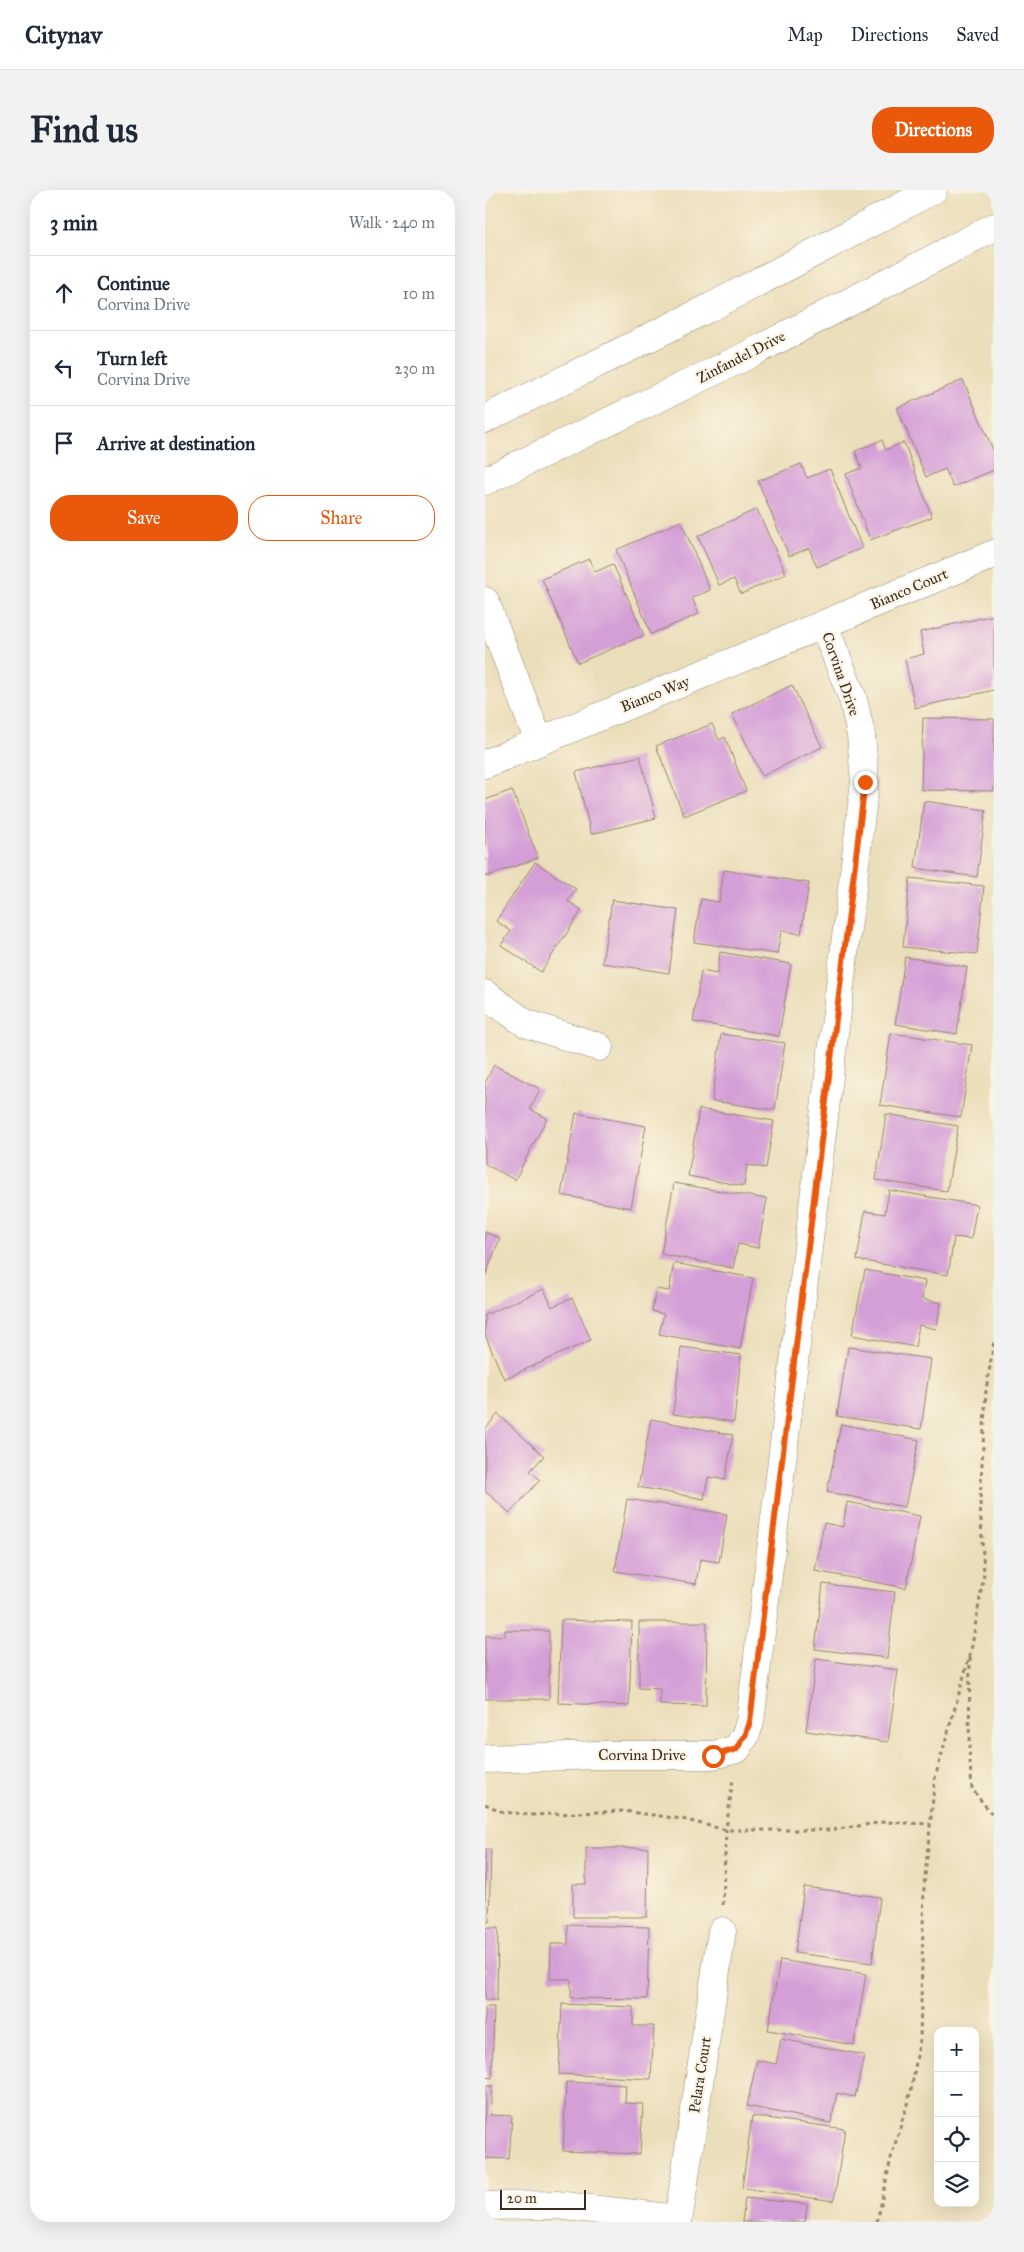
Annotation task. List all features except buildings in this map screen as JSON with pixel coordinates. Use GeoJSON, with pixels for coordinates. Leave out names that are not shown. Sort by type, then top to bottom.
{"type":"FeatureCollection","features":[{"type":"Feature","properties":{"kind":"street"},"geometry":{"type":"LineString","coordinates":[[485,419],[711,307],[933,190]]}},
{"type":"Feature","properties":{"kind":"street","name":"Zinfandel Drive"},"geometry":{"type":"LineString","coordinates":[[485,482],[746,356],[994,227]]}},
{"type":"Feature","properties":{"kind":"street","name":"Bianco Court"},"geometry":{"type":"LineString","coordinates":[[824,625],[994,554]]}},
{"type":"Feature","properties":{"kind":"street"},"geometry":{"type":"LineString","coordinates":[[485,601],[539,742]]}},
{"type":"Feature","properties":{"kind":"street","name":"Bianco Way"},"geometry":{"type":"LineString","coordinates":[[485,764],[824,625]]}},
{"type":"Feature","properties":{"kind":"street","name":"Corvina Drive"},"geometry":{"type":"LineString","coordinates":[[485,1759],[596,1755],[713,1756],[737,1749],[745,1736],[750,1722],[865,782],[861,735],[853,699],[824,625]]}},
{"type":"Feature","properties":{"kind":"street"},"geometry":{"type":"LineString","coordinates":[[485,994],[525,1023],[599,1048]]}},
{"type":"Feature","properties":{"kind":"street","name":"Pelara Court"},"geometry":{"type":"LineString","coordinates":[[678,2220],[722,1931]]}},
{"type":"Feature","properties":{"kind":"street"},"geometry":{"type":"LineString","coordinates":[[485,2206],[556,2205],[678,2220]]}},
{"type":"Feature","properties":{"kind":"path"},"geometry":{"type":"LineString","coordinates":[[877,2222],[882,2194],[911,2091],[920,2039],[924,1886],[935,1778],[971,1651],[984,1574],[980,1502],[986,1390],[994,1342]]}},
{"type":"Feature","properties":{"kind":"path"},"geometry":{"type":"LineString","coordinates":[[971,1651],[969,1749],[972,1789],[991,1813],[994,1813]]}},
{"type":"Feature","properties":{"kind":"path"},"geometry":{"type":"LineString","coordinates":[[722,1931],[726,1830],[737,1749]]}},
{"type":"Feature","properties":{"kind":"path"},"geometry":{"type":"LineString","coordinates":[[485,1804],[503,1812],[533,1815],[623,1811],[682,1819],[726,1830],[832,1830],[884,1822],[930,1824]]}},
{"type":"Feature","properties":{"kind":"route"},"geometry":{"type":"LineString","coordinates":[[713,1756],[737,1749],[745,1736],[750,1722],[865,782]]}}]}
